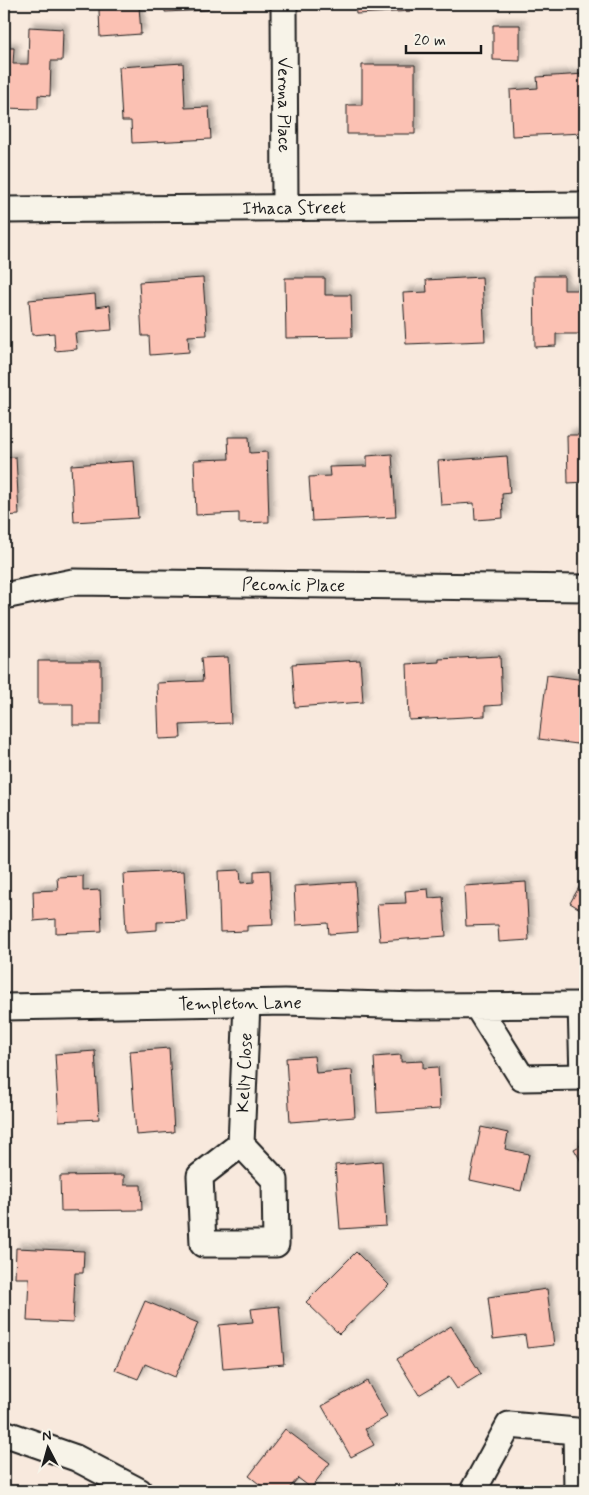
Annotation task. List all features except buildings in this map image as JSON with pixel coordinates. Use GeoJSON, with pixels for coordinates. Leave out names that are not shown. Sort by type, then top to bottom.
{"type":"FeatureCollection","features":[{"type":"Feature","properties":{"kind":"street","name":"Verona Place"},"geometry":{"type":"LineString","coordinates":[[284,4],[285,206]]}},
{"type":"Feature","properties":{"kind":"street","name":"Ithaca Street"},"geometry":{"type":"LineString","coordinates":[[4,210],[285,206],[585,205]]}},
{"type":"Feature","properties":{"kind":"street","name":"Peconic Place"},"geometry":{"type":"LineString","coordinates":[[4,596],[73,582],[585,588]]}},
{"type":"Feature","properties":{"kind":"street","name":"Templeton Lane"},"geometry":{"type":"LineString","coordinates":[[4,1006],[285,1002],[418,1006],[477,1006],[581,1006],[583,1077],[522,1078],[477,1006]]}},
{"type":"Feature","properties":{"kind":"street","name":"Kelly Close"},"geometry":{"type":"LineString","coordinates":[[241,1144],[247,1003]]}},
{"type":"Feature","properties":{"kind":"street"},"geometry":{"type":"LineString","coordinates":[[473,1491],[509,1425],[576,1431],[577,1491]]}},
{"type":"Feature","properties":{"kind":"street"},"geometry":{"type":"LineString","coordinates":[[4,1433],[76,1458],[139,1491]]}}]}
